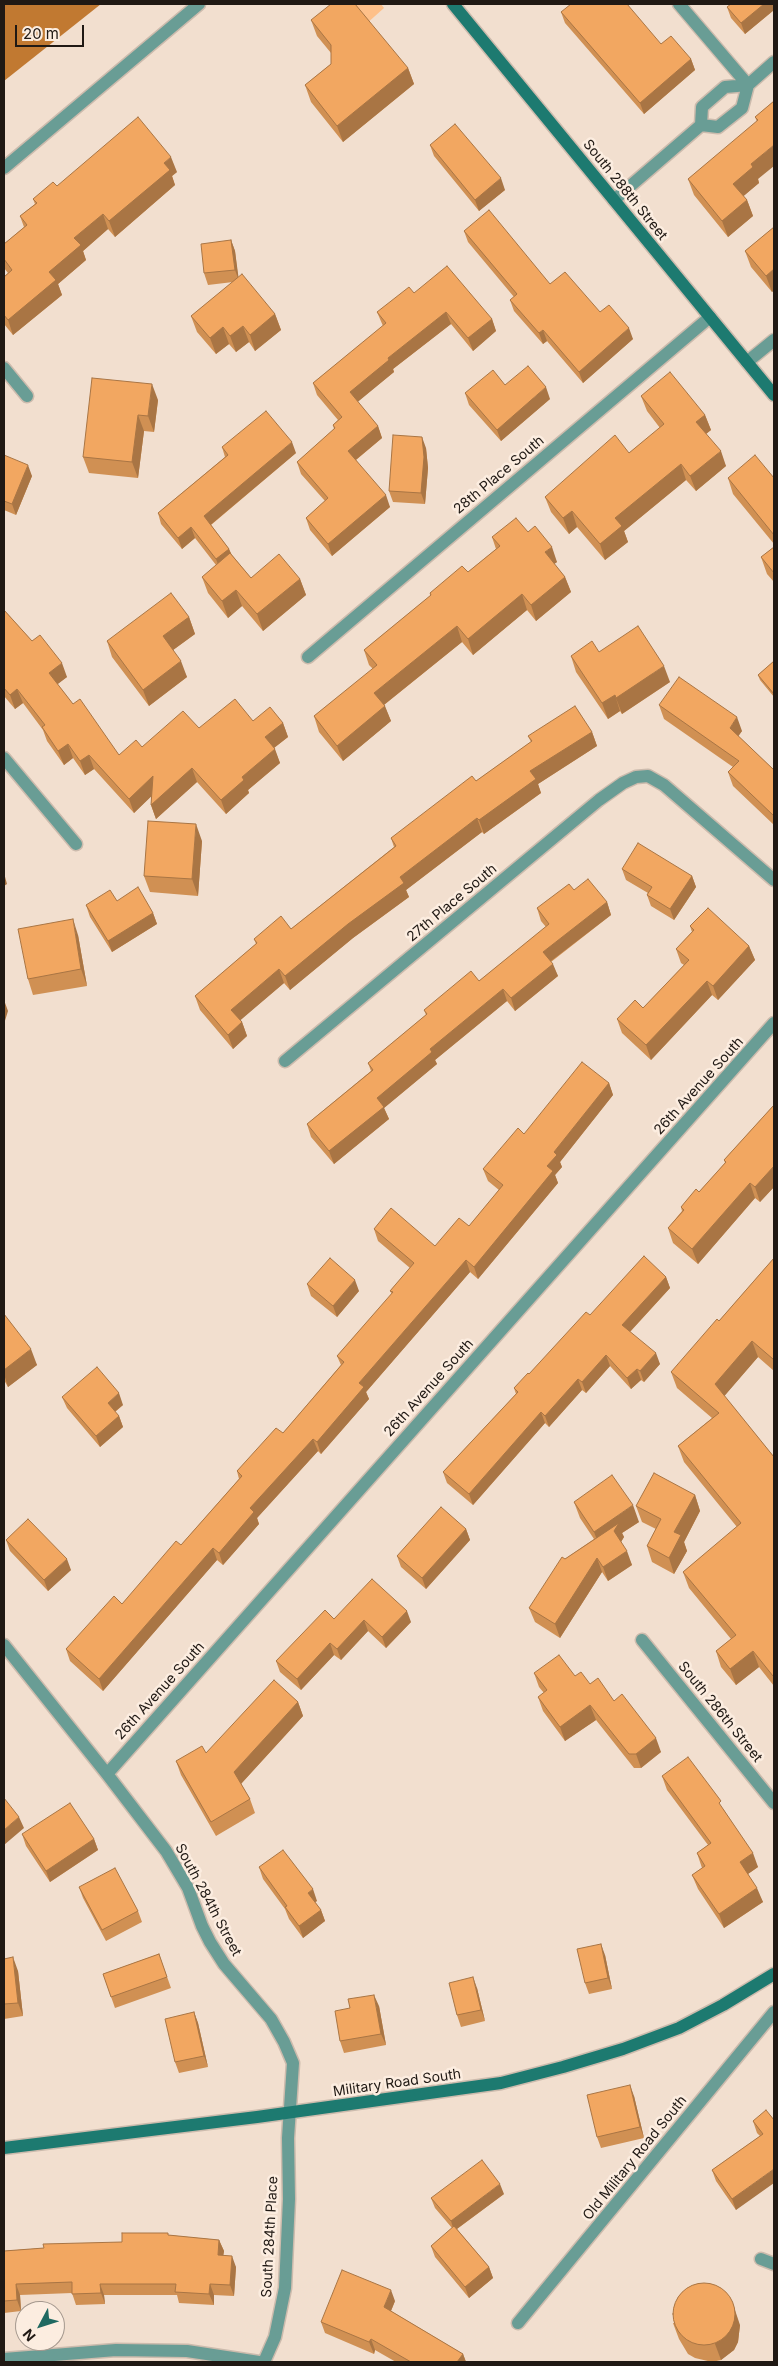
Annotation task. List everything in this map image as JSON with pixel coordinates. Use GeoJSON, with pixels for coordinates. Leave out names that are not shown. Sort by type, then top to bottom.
{"type":"FeatureCollection","features":[{"type":"Feature","properties":{"kind":"main road","name":"South 288th Street"},"geometry":{"type":"LineString","coordinates":[[453,4],[774,395]]}},
{"type":"Feature","properties":{"kind":"main road","name":"Military Road South"},"geometry":{"type":"LineString","coordinates":[[4,2148],[500,2083],[623,2049],[678,2028],[723,2005],[774,1974]]}},
{"type":"Feature","properties":{"kind":"street"},"geometry":{"type":"LineString","coordinates":[[4,168],[199,4]]}},
{"type":"Feature","properties":{"kind":"street"},"geometry":{"type":"LineString","coordinates":[[679,4],[748,85]]}},
{"type":"Feature","properties":{"kind":"street"},"geometry":{"type":"LineString","coordinates":[[701,125],[718,127],[742,108],[748,85],[774,62]]}},
{"type":"Feature","properties":{"kind":"street"},"geometry":{"type":"LineString","coordinates":[[614,200],[701,125],[702,107],[726,87],[748,85]]}},
{"type":"Feature","properties":{"kind":"street","name":"28th Place South"},"geometry":{"type":"LineString","coordinates":[[308,657],[710,317]]}},
{"type":"Feature","properties":{"kind":"street"},"geometry":{"type":"LineString","coordinates":[[747,362],[774,340]]}},
{"type":"Feature","properties":{"kind":"street"},"geometry":{"type":"LineString","coordinates":[[4,368],[27,396]]}},
{"type":"Feature","properties":{"kind":"street"},"geometry":{"type":"LineString","coordinates":[[4,758],[76,844]]}},
{"type":"Feature","properties":{"kind":"street","name":"27th Place South"},"geometry":{"type":"LineString","coordinates":[[285,1061],[599,800],[623,783],[642,775],[656,779],[681,798],[774,880]]}},
{"type":"Feature","properties":{"kind":"street","name":"26th Avenue South"},"geometry":{"type":"LineString","coordinates":[[107,1774],[774,1023]]}},
{"type":"Feature","properties":{"kind":"street","name":"South 286th Street"},"geometry":{"type":"LineString","coordinates":[[642,1640],[774,1803]]}},
{"type":"Feature","properties":{"kind":"street","name":"South 284th Street"},"geometry":{"type":"LineString","coordinates":[[4,1646],[166,1851],[188,1888],[202,1926],[224,1964],[271,2019],[293,2063],[290,2112]]}},
{"type":"Feature","properties":{"kind":"street","name":"Old Military Road South"},"geometry":{"type":"LineString","coordinates":[[518,2323],[774,2012]]}},
{"type":"Feature","properties":{"kind":"street","name":"South 284th Place"},"geometry":{"type":"LineString","coordinates":[[264,2362],[275,2337],[285,2288],[290,2112]]}},
{"type":"Feature","properties":{"kind":"street"},"geometry":{"type":"LineString","coordinates":[[761,2259],[774,2264]]}},
{"type":"Feature","properties":{"kind":"street"},"geometry":{"type":"LineString","coordinates":[[4,2359],[116,2350],[186,2351],[260,2362]]}},
{"type":"Feature","properties":{"kind":"shaded area"},"geometry":{"type":"Polygon","coordinates":[[[4,4],[101,4],[4,81],[4,4]]]}},
{"type":"Feature","properties":{"kind":"shaded area"},"geometry":{"type":"Polygon","coordinates":[[[346,4],[381,4],[384,8],[365,25],[346,4]]]}},
{"type":"Feature","properties":{"kind":"building"},"geometry":{"type":"Polygon","coordinates":[[[331,4],[355,4],[408,68],[337,126],[305,85],[331,64],[331,45],[311,20],[331,4]]]}},
{"type":"Feature","properties":{"kind":"building"},"geometry":{"type":"Polygon","coordinates":[[[571,4],[627,4],[661,44],[671,36],[691,59],[640,103],[561,12],[571,4]]]}},
{"type":"Feature","properties":{"kind":"building"},"geometry":{"type":"Polygon","coordinates":[[[731,4],[764,4],[741,23],[727,7],[731,4]]]}},
{"type":"Feature","properties":{"kind":"building"},"geometry":{"type":"Polygon","coordinates":[[[774,101],[774,145],[751,164],[753,167],[733,184],[747,200],[722,221],[688,179],[758,120],[755,117],[774,101]]]}},
{"type":"Feature","properties":{"kind":"building"},"geometry":{"type":"Polygon","coordinates":[[[138,117],[171,157],[164,163],[170,170],[109,221],[103,214],[74,238],[81,245],[49,272],[56,280],[8,320],[4,315],[4,277],[12,270],[4,259],[4,244],[27,225],[20,216],[37,203],[33,199],[53,182],[57,186],[138,117]]]}},
{"type":"Feature","properties":{"kind":"building"},"geometry":{"type":"Polygon","coordinates":[[[455,124],[501,178],[475,200],[430,145],[455,124]]]}},
{"type":"Feature","properties":{"kind":"building"},"geometry":{"type":"Polygon","coordinates":[[[489,210],[550,284],[565,272],[600,312],[609,305],[629,328],[579,372],[543,330],[539,333],[510,300],[517,294],[464,231],[489,210]]]}},
{"type":"Feature","properties":{"kind":"building"},"geometry":{"type":"Polygon","coordinates":[[[774,227],[774,269],[766,276],[745,251],[774,227]]]}},
{"type":"Feature","properties":{"kind":"building"},"geometry":{"type":"Polygon","coordinates":[[[231,240],[235,270],[204,273],[201,244],[231,240]]]}},
{"type":"Feature","properties":{"kind":"building"},"geometry":{"type":"Polygon","coordinates":[[[447,266],[492,319],[468,338],[446,312],[388,358],[389,360],[350,392],[378,426],[348,451],[386,495],[328,544],[306,518],[328,498],[297,462],[335,428],[333,425],[342,417],[313,383],[386,323],[377,312],[409,287],[414,293],[447,266]]]}},
{"type":"Feature","properties":{"kind":"building"},"geometry":{"type":"Polygon","coordinates":[[[242,274],[275,314],[250,335],[243,326],[230,336],[223,327],[210,338],[191,316],[242,274]]]}},
{"type":"Feature","properties":{"kind":"building"},"geometry":{"type":"Polygon","coordinates":[[[528,366],[546,387],[497,430],[465,393],[493,370],[505,385],[528,366]]]}},
{"type":"Feature","properties":{"kind":"building"},"geometry":{"type":"Polygon","coordinates":[[[670,372],[705,415],[696,422],[721,451],[690,476],[681,464],[615,518],[622,526],[600,544],[572,511],[563,518],[545,497],[615,435],[629,453],[664,424],[641,396],[670,372]]]}},
{"type":"Feature","properties":{"kind":"building"},"geometry":{"type":"Polygon","coordinates":[[[92,378],[152,384],[148,416],[138,415],[132,462],[83,457],[92,378]]]}},
{"type":"Feature","properties":{"kind":"building"},"geometry":{"type":"Polygon","coordinates":[[[266,411],[292,442],[204,516],[229,549],[216,559],[191,527],[178,538],[158,513],[228,455],[222,447],[266,411]]]}},
{"type":"Feature","properties":{"kind":"building"},"geometry":{"type":"Polygon","coordinates":[[[393,435],[422,437],[424,457],[421,493],[389,491],[393,435]]]}},
{"type":"Feature","properties":{"kind":"building"},"geometry":{"type":"Polygon","coordinates":[[[4,455],[28,465],[12,504],[4,501],[4,455]]]}},
{"type":"Feature","properties":{"kind":"building"},"geometry":{"type":"Polygon","coordinates":[[[755,455],[774,478],[774,535],[728,478],[755,455]]]}},
{"type":"Feature","properties":{"kind":"building"},"geometry":{"type":"Polygon","coordinates":[[[516,518],[528,532],[535,526],[552,547],[545,552],[565,577],[531,605],[522,594],[468,639],[457,626],[374,693],[385,706],[337,746],[314,716],[377,665],[364,650],[431,595],[430,593],[462,566],[468,572],[500,546],[492,537],[516,518]]]}},
{"type":"Feature","properties":{"kind":"building"},"geometry":{"type":"Polygon","coordinates":[[[774,547],[774,573],[761,557],[774,547]]]}},
{"type":"Feature","properties":{"kind":"building"},"geometry":{"type":"Polygon","coordinates":[[[230,553],[251,578],[279,554],[300,579],[257,614],[236,590],[222,601],[202,577],[230,553]]]}},
{"type":"Feature","properties":{"kind":"building"},"geometry":{"type":"Polygon","coordinates":[[[171,593],[189,617],[163,636],[181,661],[143,690],[107,641],[171,593]]]}},
{"type":"Feature","properties":{"kind":"building"},"geometry":{"type":"Polygon","coordinates":[[[4,610],[32,641],[40,635],[62,663],[49,673],[73,704],[80,699],[119,755],[136,740],[142,747],[183,711],[199,728],[235,699],[253,721],[270,707],[283,723],[265,737],[275,749],[242,777],[244,780],[221,800],[192,768],[151,805],[153,776],[129,799],[89,755],[80,761],[68,744],[58,751],[42,727],[45,725],[17,689],[10,695],[4,688],[4,610]]]}},
{"type":"Feature","properties":{"kind":"building"},"geometry":{"type":"Polygon","coordinates":[[[638,626],[664,666],[616,698],[615,695],[602,703],[571,656],[592,641],[599,652],[638,626]]]}},
{"type":"Feature","properties":{"kind":"building"},"geometry":{"type":"Polygon","coordinates":[[[774,661],[774,694],[758,675],[774,661]]]}},
{"type":"Feature","properties":{"kind":"building"},"geometry":{"type":"Polygon","coordinates":[[[679,677],[737,717],[730,728],[774,770],[774,816],[728,772],[739,761],[659,705],[679,677]]]}},
{"type":"Feature","properties":{"kind":"building"},"geometry":{"type":"Polygon","coordinates":[[[575,706],[592,732],[530,771],[536,779],[479,820],[477,818],[400,877],[404,883],[348,924],[285,976],[279,969],[231,1010],[242,1022],[228,1035],[195,996],[257,943],[254,939],[281,916],[291,929],[396,846],[391,838],[472,776],[476,781],[532,741],[528,736],[575,706]]]}},
{"type":"Feature","properties":{"kind":"building"},"geometry":{"type":"Polygon","coordinates":[[[148,821],[196,824],[192,879],[144,876],[148,821]]]}},
{"type":"Feature","properties":{"kind":"building"},"geometry":{"type":"Polygon","coordinates":[[[638,843],[692,876],[670,909],[647,895],[652,887],[622,869],[638,843]]]}},
{"type":"Feature","properties":{"kind":"building"},"geometry":{"type":"Polygon","coordinates":[[[588,879],[607,902],[543,952],[553,964],[511,998],[503,989],[430,1049],[432,1052],[377,1098],[384,1107],[329,1151],[307,1124],[373,1070],[368,1063],[427,1014],[424,1010],[471,971],[479,981],[549,924],[537,908],[569,884],[574,890],[588,879]]]}},
{"type":"Feature","properties":{"kind":"building"},"geometry":{"type":"Polygon","coordinates":[[[138,887],[153,913],[108,941],[86,905],[110,890],[117,901],[138,887]]]}},
{"type":"Feature","properties":{"kind":"building"},"geometry":{"type":"Polygon","coordinates":[[[708,908],[749,946],[713,986],[707,981],[646,1045],[617,1019],[635,1000],[643,1008],[689,960],[676,949],[694,930],[690,926],[708,908]]]}},
{"type":"Feature","properties":{"kind":"building"},"geometry":{"type":"Polygon","coordinates":[[[73,919],[81,969],[28,979],[18,929],[73,919]]]}},
{"type":"Feature","properties":{"kind":"building"},"geometry":{"type":"Polygon","coordinates":[[[582,1062],[609,1083],[554,1152],[557,1155],[547,1166],[553,1171],[474,1267],[466,1260],[359,1383],[364,1387],[317,1442],[313,1439],[250,1508],[254,1512],[219,1553],[213,1548],[99,1679],[66,1649],[114,1596],[122,1604],[176,1541],[181,1545],[242,1476],[237,1471],[276,1428],[283,1433],[344,1362],[337,1356],[393,1292],[390,1291],[414,1263],[374,1229],[391,1208],[435,1246],[459,1218],[469,1226],[503,1185],[483,1169],[518,1128],[524,1134],[582,1062]]]}},
{"type":"Feature","properties":{"kind":"building"},"geometry":{"type":"Polygon","coordinates":[[[774,1105],[774,1166],[755,1187],[750,1183],[692,1249],[668,1228],[684,1210],[681,1207],[696,1189],[699,1192],[726,1162],[724,1160],[774,1105]]]}},
{"type":"Feature","properties":{"kind":"building"},"geometry":{"type":"Polygon","coordinates":[[[644,1256],[666,1277],[622,1325],[656,1353],[640,1371],[637,1369],[627,1378],[606,1355],[582,1382],[578,1379],[545,1416],[541,1412],[469,1494],[443,1472],[518,1392],[514,1388],[586,1312],[590,1315],[644,1256]]]}},
{"type":"Feature","properties":{"kind":"building"},"geometry":{"type":"Polygon","coordinates":[[[330,1258],[355,1280],[333,1306],[307,1284],[330,1258]]]}},
{"type":"Feature","properties":{"kind":"building"},"geometry":{"type":"Polygon","coordinates":[[[774,1258],[774,1358],[752,1341],[715,1384],[774,1457],[773,1676],[753,1651],[730,1669],[716,1651],[736,1635],[683,1572],[741,1523],[678,1446],[719,1413],[671,1372],[774,1258]]]}},
{"type":"Feature","properties":{"kind":"building"},"geometry":{"type":"Polygon","coordinates":[[[4,1314],[31,1349],[4,1370],[4,1314]]]}},
{"type":"Feature","properties":{"kind":"building"},"geometry":{"type":"Polygon","coordinates":[[[97,1367],[119,1393],[108,1403],[119,1416],[96,1436],[62,1397],[97,1367]]]}},
{"type":"Feature","properties":{"kind":"building"},"geometry":{"type":"Polygon","coordinates":[[[654,1473],[695,1495],[674,1532],[681,1535],[669,1558],[647,1546],[661,1519],[636,1506],[654,1473]]]}},
{"type":"Feature","properties":{"kind":"building"},"geometry":{"type":"Polygon","coordinates":[[[612,1475],[633,1505],[594,1532],[574,1502],[612,1475]]]}},
{"type":"Feature","properties":{"kind":"building"},"geometry":{"type":"Polygon","coordinates":[[[441,1507],[466,1529],[422,1578],[397,1556],[441,1507]]]}},
{"type":"Feature","properties":{"kind":"building"},"geometry":{"type":"Polygon","coordinates":[[[28,1519],[67,1559],[44,1580],[6,1540],[28,1519]]]}},
{"type":"Feature","properties":{"kind":"building"},"geometry":{"type":"Polygon","coordinates":[[[619,1523],[614,1531],[627,1551],[603,1567],[597,1558],[555,1624],[529,1608],[562,1557],[565,1559],[619,1523]]]}},
{"type":"Feature","properties":{"kind":"building"},"geometry":{"type":"Polygon","coordinates":[[[372,1579],[407,1611],[382,1637],[364,1620],[337,1649],[330,1643],[297,1679],[276,1661],[325,1610],[334,1619],[372,1579]]]}},
{"type":"Feature","properties":{"kind":"building"},"geometry":{"type":"Polygon","coordinates":[[[559,1655],[575,1676],[581,1672],[590,1684],[598,1678],[614,1701],[622,1694],[656,1738],[636,1754],[629,1754],[590,1705],[560,1727],[538,1697],[547,1690],[534,1673],[559,1655]]]}},
{"type":"Feature","properties":{"kind":"building"},"geometry":{"type":"Polygon","coordinates":[[[274,1680],[298,1702],[234,1772],[250,1799],[211,1822],[176,1761],[202,1746],[206,1753],[274,1680]]]}},
{"type":"Feature","properties":{"kind":"building"},"geometry":{"type":"Polygon","coordinates":[[[688,1757],[721,1801],[719,1803],[753,1853],[740,1862],[757,1888],[719,1914],[692,1875],[705,1866],[697,1853],[711,1843],[662,1776],[688,1757]]]}},
{"type":"Feature","properties":{"kind":"building"},"geometry":{"type":"Polygon","coordinates":[[[4,1798],[19,1817],[4,1830],[4,1798]]]}},
{"type":"Feature","properties":{"kind":"building"},"geometry":{"type":"Polygon","coordinates":[[[70,1803],[94,1839],[46,1871],[22,1834],[70,1803]]]}},
{"type":"Feature","properties":{"kind":"building"},"geometry":{"type":"Polygon","coordinates":[[[283,1850],[313,1889],[308,1893],[321,1910],[299,1926],[259,1867],[283,1850]]]}},
{"type":"Feature","properties":{"kind":"building"},"geometry":{"type":"Polygon","coordinates":[[[115,1868],[138,1911],[102,1930],[79,1887],[115,1868]]]}},
{"type":"Feature","properties":{"kind":"building"},"geometry":{"type":"Polygon","coordinates":[[[601,1944],[608,1978],[585,1983],[577,1949],[601,1944]]]}},
{"type":"Feature","properties":{"kind":"building"},"geometry":{"type":"Polygon","coordinates":[[[159,1954],[167,1977],[111,1997],[103,1974],[159,1954]]]}},
{"type":"Feature","properties":{"kind":"building"},"geometry":{"type":"Polygon","coordinates":[[[13,1957],[18,2003],[4,2004],[4,1959],[13,1957]]]}},
{"type":"Feature","properties":{"kind":"building"},"geometry":{"type":"Polygon","coordinates":[[[473,1977],[481,2010],[457,2015],[449,1983],[473,1977]]]}},
{"type":"Feature","properties":{"kind":"building"},"geometry":{"type":"Polygon","coordinates":[[[374,1995],[381,2034],[340,2041],[335,2011],[350,2008],[348,1999],[374,1995]]]}},
{"type":"Feature","properties":{"kind":"building"},"geometry":{"type":"Polygon","coordinates":[[[194,2012],[204,2056],[175,2062],[165,2019],[194,2012]]]}},
{"type":"Feature","properties":{"kind":"building"},"geometry":{"type":"Polygon","coordinates":[[[630,2085],[640,2127],[597,2137],[587,2095],[630,2085]]]}},
{"type":"Feature","properties":{"kind":"building"},"geometry":{"type":"Polygon","coordinates":[[[766,2110],[774,2120],[774,2169],[732,2199],[712,2170],[763,2134],[753,2121],[766,2110]]]}},
{"type":"Feature","properties":{"kind":"building"},"geometry":{"type":"Polygon","coordinates":[[[482,2160],[500,2184],[451,2221],[431,2198],[482,2160]]]}},
{"type":"Feature","properties":{"kind":"building"},"geometry":{"type":"Polygon","coordinates":[[[454,2226],[489,2267],[465,2287],[431,2246],[454,2226]]]}},
{"type":"Feature","properties":{"kind":"building"},"geometry":{"type":"Polygon","coordinates":[[[122,2233],[168,2233],[168,2235],[219,2240],[218,2255],[232,2256],[230,2285],[210,2284],[209,2294],[175,2292],[176,2284],[100,2284],[101,2293],[72,2294],[72,2282],[16,2284],[17,2300],[4,2301],[4,2251],[44,2248],[43,2244],[122,2242],[122,2233]]]}},
{"type":"Feature","properties":{"kind":"building"},"geometry":{"type":"Polygon","coordinates":[[[342,2270],[391,2290],[384,2307],[463,2354],[457,2362],[411,2362],[371,2339],[369,2342],[321,2322],[342,2270]]]}},
{"type":"Feature","properties":{"kind":"building"},"geometry":{"type":"Polygon","coordinates":[[[704,2283],[716,2286],[726,2292],[732,2302],[735,2314],[732,2326],[726,2336],[716,2342],[704,2345],[692,2342],[682,2336],[676,2326],[673,2314],[676,2302],[682,2292],[692,2286],[704,2283]]]}}]}
